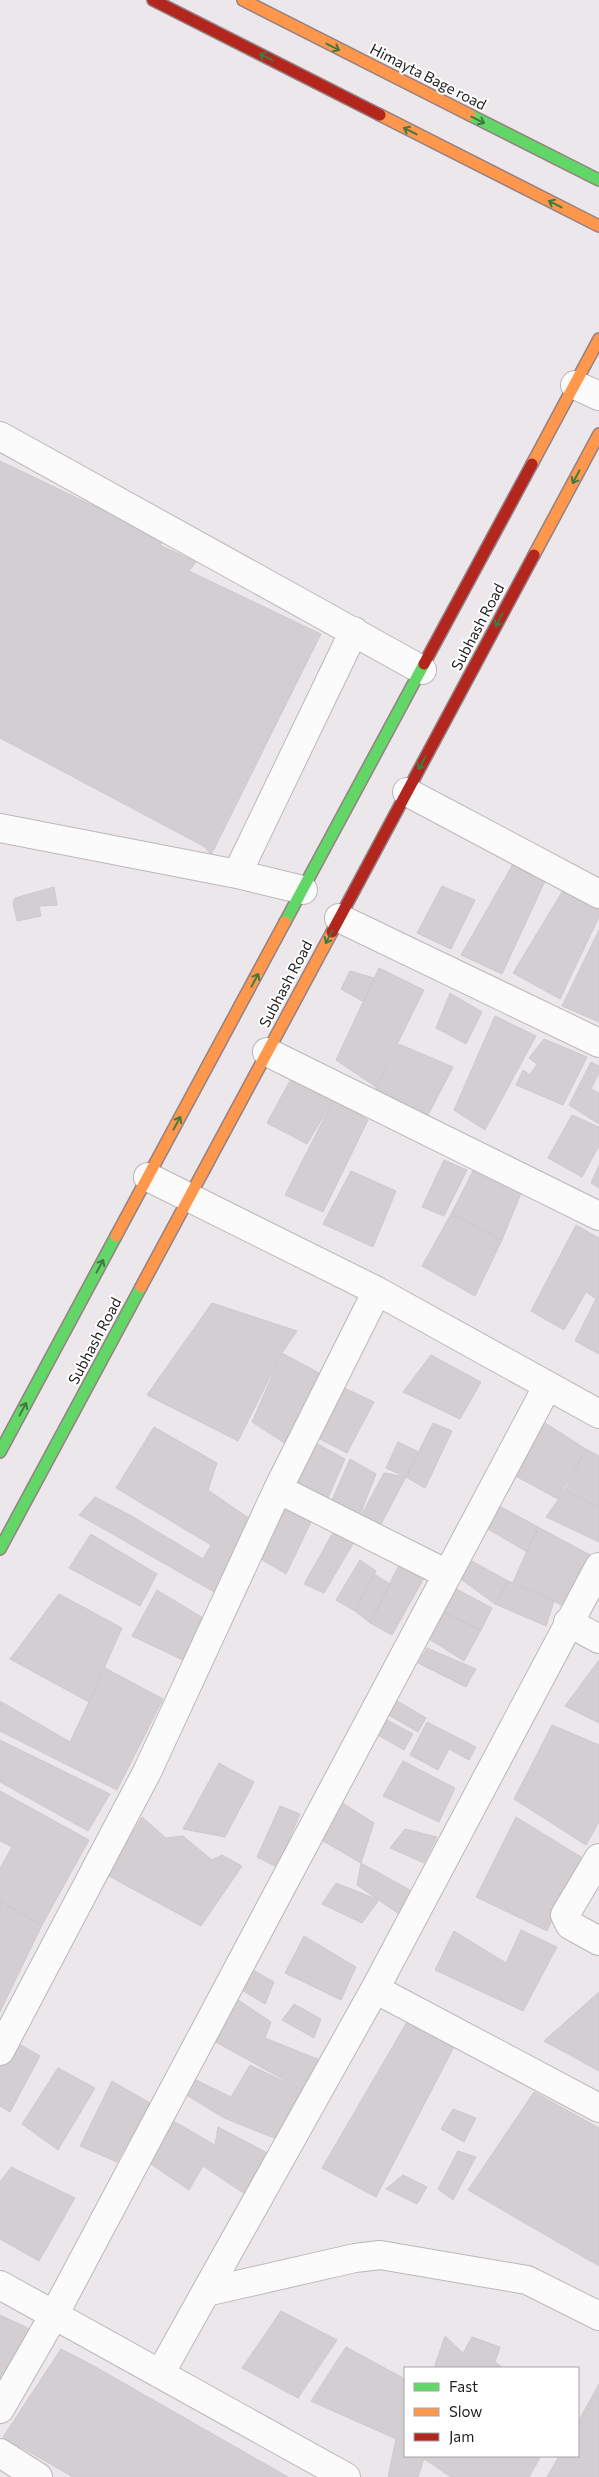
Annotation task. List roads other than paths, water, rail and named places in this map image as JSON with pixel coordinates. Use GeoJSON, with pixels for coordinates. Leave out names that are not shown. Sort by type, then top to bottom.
{"type":"FeatureCollection","features":[{"type":"Feature","properties":{"kind":"street"},"geometry":{"type":"LineString","coordinates":[[154,0],[599,226]]}},
{"type":"Feature","properties":{"kind":"street","name":"Himayta Bage road"},"geometry":{"type":"LineString","coordinates":[[243,0],[599,180]]}},
{"type":"Feature","properties":{"kind":"street","name":"Subhash Road"},"geometry":{"type":"LineString","coordinates":[[0,1452],[422,670],[587,391],[599,339]]}},
{"type":"Feature","properties":{"kind":"street","name":"Subhash Road"},"geometry":{"type":"LineString","coordinates":[[0,1549],[599,434]]}},
{"type":"Feature","properties":{"kind":"street"},"geometry":{"type":"LineString","coordinates":[[0,436],[422,670]]}},
{"type":"Feature","properties":{"kind":"street"},"geometry":{"type":"LineString","coordinates":[[237,874],[354,631]]}},
{"type":"Feature","properties":{"kind":"street"},"geometry":{"type":"LineString","coordinates":[[407,792],[599,894]]}},
{"type":"Feature","properties":{"kind":"street"},"geometry":{"type":"LineString","coordinates":[[0,828],[237,874],[303,890]]}},
{"type":"Feature","properties":{"kind":"street"},"geometry":{"type":"LineString","coordinates":[[339,918],[599,1042]]}},
{"type":"Feature","properties":{"kind":"street"},"geometry":{"type":"LineString","coordinates":[[267,1052],[599,1216]]}},
{"type":"Feature","properties":{"kind":"street"},"geometry":{"type":"LineString","coordinates":[[148,1177],[377,1291],[599,1414]]}},
{"type":"Feature","properties":{"kind":"street"},"geometry":{"type":"LineString","coordinates":[[0,2051],[147,1772],[278,1489],[377,1291]]}},
{"type":"Feature","properties":{"kind":"street"},"geometry":{"type":"LineString","coordinates":[[0,2409],[54,2315],[547,1386]]}},
{"type":"Feature","properties":{"kind":"street"},"geometry":{"type":"LineString","coordinates":[[278,1489],[447,1574]]}},
{"type":"Feature","properties":{"kind":"street"},"geometry":{"type":"LineString","coordinates":[[160,2374],[375,1989],[599,1566]]}},
{"type":"Feature","properties":{"kind":"street"},"geometry":{"type":"LineString","coordinates":[[568,1622],[599,1639]]}},
{"type":"Feature","properties":{"kind":"street"},"geometry":{"type":"LineString","coordinates":[[599,1858],[565,1916],[570,1925],[599,1941]]}},
{"type":"Feature","properties":{"kind":"street"},"geometry":{"type":"LineString","coordinates":[[375,1989],[599,2108]]}},
{"type":"Feature","properties":{"kind":"street"},"geometry":{"type":"LineString","coordinates":[[206,2292],[355,2258],[380,2256],[527,2280],[599,2316]]}},
{"type":"Feature","properties":{"kind":"street"},"geometry":{"type":"LineString","coordinates":[[0,2285],[346,2477]]}},
{"type":"Feature","properties":{"kind":"street"},"geometry":{"type":"LineString","coordinates":[[0,2453],[38,2477]]}}]}
